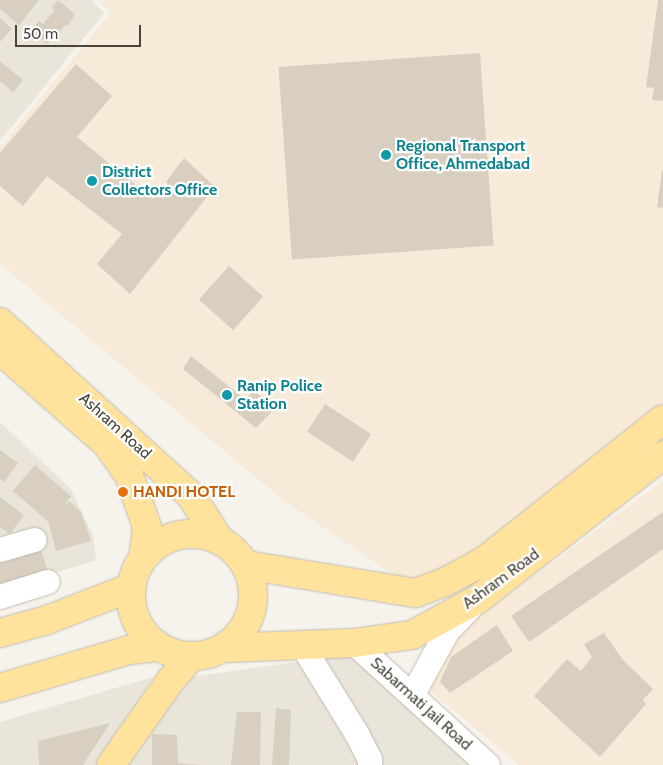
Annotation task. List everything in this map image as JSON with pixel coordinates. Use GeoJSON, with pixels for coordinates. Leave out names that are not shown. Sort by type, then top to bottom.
{"type":"FeatureCollection","features":[{"type":"Feature","properties":{"kind":"main road","name":"Ashram Road"},"geometry":{"type":"LineString","coordinates":[[0,322],[191,496],[219,540]]}},
{"type":"Feature","properties":{"kind":"main road","name":"Ashram Road"},"geometry":{"type":"LineString","coordinates":[[0,350],[107,444],[129,475],[147,527],[143,558]]}},
{"type":"Feature","properties":{"kind":"main road","name":"Ashram Road"},"geometry":{"type":"LineString","coordinates":[[246,565],[416,593],[445,582],[484,561],[663,419]]}},
{"type":"Feature","properties":{"kind":"main road","name":"Ashram Road"},"geometry":{"type":"LineString","coordinates":[[225,648],[354,643],[412,635],[478,599],[663,455]]}},
{"type":"Feature","properties":{"kind":"main road"},"geometry":{"type":"LineString","coordinates":[[199,534],[219,540],[235,550],[246,565],[253,582],[254,601],[249,619],[239,635],[225,648],[208,655],[191,657],[174,654],[159,646],[146,635],[137,621],[132,604],[132,587],[136,572],[143,558],[159,544],[178,535],[199,534]]}},
{"type":"Feature","properties":{"kind":"main road"},"geometry":{"type":"LineString","coordinates":[[0,632],[47,620],[132,587]]}},
{"type":"Feature","properties":{"kind":"main road"},"geometry":{"type":"LineString","coordinates":[[0,688],[129,650],[159,646]]}},
{"type":"Feature","properties":{"kind":"main road"},"geometry":{"type":"LineString","coordinates":[[111,765],[170,681],[191,657]]}},
{"type":"Feature","properties":{"kind":"street"},"geometry":{"type":"LineString","coordinates":[[4,545],[35,540]]}},
{"type":"Feature","properties":{"kind":"street"},"geometry":{"type":"LineString","coordinates":[[0,597],[48,582]]}},
{"type":"Feature","properties":{"kind":"street"},"geometry":{"type":"LineString","coordinates":[[412,696],[447,632],[478,599]]}},
{"type":"Feature","properties":{"kind":"street","name":"Sabarmati Jail Road"},"geometry":{"type":"LineString","coordinates":[[354,643],[488,765]]}},
{"type":"Feature","properties":{"kind":"street"},"geometry":{"type":"LineString","coordinates":[[302,645],[376,763]]}},
{"type":"Feature","properties":{"kind":"shaded area"},"geometry":{"type":"Polygon","coordinates":[[[0,0],[91,0],[104,13],[0,141],[0,0]]]}},
{"type":"Feature","properties":{"kind":"shaded area"},"geometry":{"type":"Polygon","coordinates":[[[98,0],[663,0],[663,410],[478,556],[412,587],[284,501],[0,264],[0,147],[111,13],[98,0]]]}},
{"type":"Feature","properties":{"kind":"shaded area"},"geometry":{"type":"Polygon","coordinates":[[[0,422],[70,488],[93,535],[96,560],[0,590],[0,422]]]}},
{"type":"Feature","properties":{"kind":"shaded area"},"geometry":{"type":"Polygon","coordinates":[[[663,481],[663,765],[519,765],[427,688],[451,637],[663,481]]]}},
{"type":"Feature","properties":{"kind":"shaded area"},"geometry":{"type":"Polygon","coordinates":[[[354,654],[480,765],[123,765],[184,678],[354,654]]]}},
{"type":"Feature","properties":{"kind":"shaded area"},"geometry":{"type":"Polygon","coordinates":[[[153,677],[97,765],[0,765],[0,722],[153,677]]]}},
{"type":"Feature","properties":{"kind":"building"},"geometry":{"type":"Polygon","coordinates":[[[0,0],[39,0],[19,25],[0,9],[0,0]]]}},
{"type":"Feature","properties":{"kind":"building"},"geometry":{"type":"Polygon","coordinates":[[[58,0],[75,14],[67,27],[65,25],[57,34],[59,36],[47,44],[31,30],[39,21],[43,24],[55,10],[52,7],[58,0]]]}},
{"type":"Feature","properties":{"kind":"building"},"geometry":{"type":"Polygon","coordinates":[[[658,0],[663,0],[663,101],[652,100],[654,88],[646,87],[658,0]]]}},
{"type":"Feature","properties":{"kind":"building"},"geometry":{"type":"Polygon","coordinates":[[[0,18],[12,29],[0,42],[0,18]]]}},
{"type":"Feature","properties":{"kind":"building","name":"Regional Transport Office, Ahmedabad"},"geometry":{"type":"Polygon","coordinates":[[[480,53],[493,246],[292,260],[278,67],[480,53]]]}},
{"type":"Feature","properties":{"kind":"building"},"geometry":{"type":"Polygon","coordinates":[[[0,61],[23,80],[13,92],[0,81],[0,61]]]}},
{"type":"Feature","properties":{"kind":"building","name":"District Collectors Office"},"geometry":{"type":"Polygon","coordinates":[[[76,64],[112,96],[77,137],[153,199],[184,158],[215,187],[130,294],[97,264],[122,234],[47,176],[23,206],[0,186],[0,153],[76,64]]]}},
{"type":"Feature","properties":{"kind":"building"},"geometry":{"type":"Polygon","coordinates":[[[663,171],[663,208],[657,207],[663,171]]]}},
{"type":"Feature","properties":{"kind":"building"},"geometry":{"type":"Polygon","coordinates":[[[229,266],[263,297],[233,330],[199,299],[229,266]]]}},
{"type":"Feature","properties":{"kind":"building","name":"Ranip Police Station"},"geometry":{"type":"Polygon","coordinates":[[[191,356],[246,400],[253,390],[275,408],[256,428],[183,369],[191,356]]]}},
{"type":"Feature","properties":{"kind":"building"},"geometry":{"type":"Polygon","coordinates":[[[325,404],[371,434],[353,462],[307,432],[325,404]]]}},
{"type":"Feature","properties":{"kind":"building"},"geometry":{"type":"Polygon","coordinates":[[[0,450],[18,463],[4,482],[0,479],[0,450]]]}},
{"type":"Feature","properties":{"kind":"building"},"geometry":{"type":"Polygon","coordinates":[[[35,465],[71,496],[49,522],[13,491],[35,465]]]}},
{"type":"Feature","properties":{"kind":"building"},"geometry":{"type":"Polygon","coordinates":[[[0,497],[24,515],[10,534],[0,527],[0,497]]]}},
{"type":"Feature","properties":{"kind":"building"},"geometry":{"type":"Polygon","coordinates":[[[69,501],[81,512],[91,541],[56,551],[48,520],[69,501]]]}},
{"type":"Feature","properties":{"kind":"building"},"geometry":{"type":"Polygon","coordinates":[[[663,512],[663,549],[529,642],[511,616],[663,512]]]}},
{"type":"Feature","properties":{"kind":"building"},"geometry":{"type":"Polygon","coordinates":[[[41,550],[48,572],[0,587],[0,563],[41,550]]]}},
{"type":"Feature","properties":{"kind":"building"},"geometry":{"type":"Polygon","coordinates":[[[497,625],[513,651],[450,693],[440,682],[451,657],[497,625]]]}},
{"type":"Feature","properties":{"kind":"building"},"geometry":{"type":"Polygon","coordinates":[[[604,633],[623,660],[653,689],[643,700],[646,704],[600,757],[534,696],[567,659],[581,671],[592,657],[584,644],[604,633]]]}},
{"type":"Feature","properties":{"kind":"building"},"geometry":{"type":"Polygon","coordinates":[[[276,708],[291,710],[289,765],[272,765],[276,708]]]}},
{"type":"Feature","properties":{"kind":"building"},"geometry":{"type":"Polygon","coordinates":[[[237,712],[261,712],[260,765],[231,765],[237,712]]]}},
{"type":"Feature","properties":{"kind":"building"},"geometry":{"type":"Polygon","coordinates":[[[110,723],[83,765],[39,765],[38,741],[110,723]]]}},
{"type":"Feature","properties":{"kind":"building"},"geometry":{"type":"Polygon","coordinates":[[[152,734],[177,735],[178,763],[200,765],[152,765],[152,734]]]}},
{"type":"Feature","properties":{"kind":"place","name":"Regional Transport Office, Ahmedabad"},"geometry":{"type":"Point","coordinates":[386,155]}},
{"type":"Feature","properties":{"kind":"place","name":"District Collectors Office"},"geometry":{"type":"Point","coordinates":[92,181]}},
{"type":"Feature","properties":{"kind":"place","name":"Ranip Police Station"},"geometry":{"type":"Point","coordinates":[227,395]}},
{"type":"Feature","properties":{"kind":"place","name":"HANDI HOTEL"},"geometry":{"type":"Point","coordinates":[123,492]}}]}
